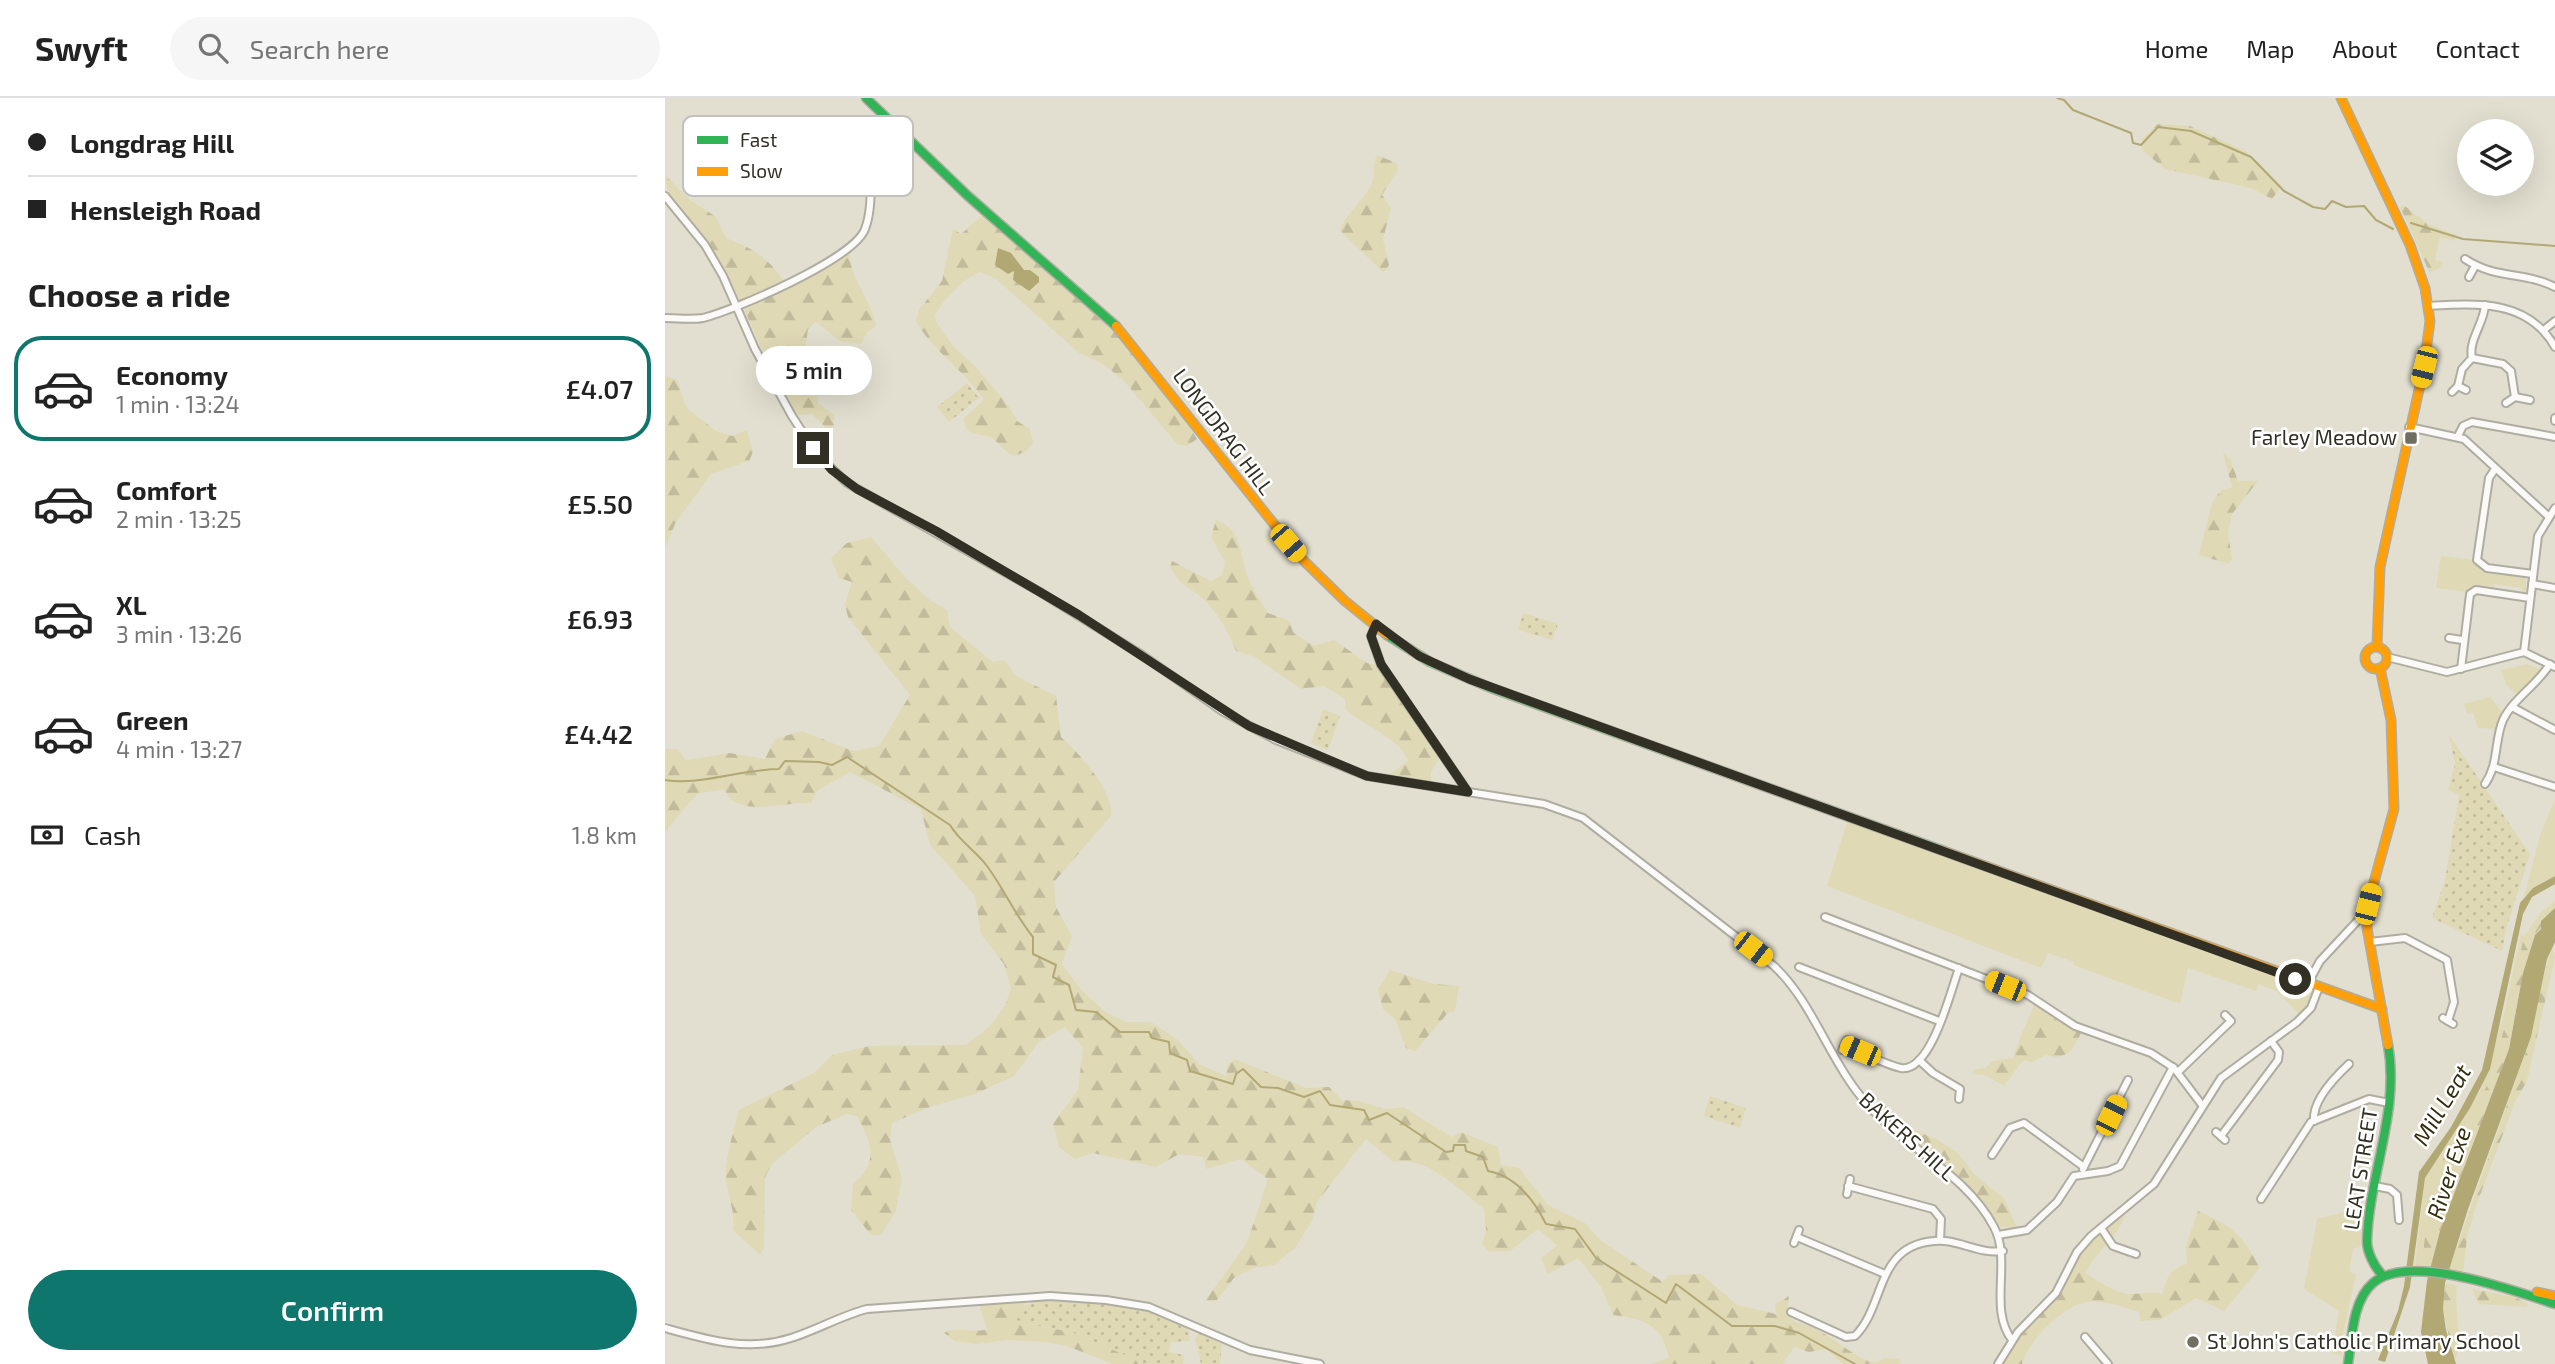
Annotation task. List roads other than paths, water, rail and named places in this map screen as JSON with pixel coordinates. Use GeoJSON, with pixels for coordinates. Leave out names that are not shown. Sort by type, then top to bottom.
{"type":"FeatureCollection","features":[{"type":"Feature","properties":{"kind":"main road","name":"LONGDRAG HILL"},"geometry":{"type":"LineString","coordinates":[[866,98],[884,116]]}},
{"type":"Feature","properties":{"kind":"main road"},"geometry":{"type":"LineString","coordinates":[[2341,98],[2410,245],[2428,306],[2429,338],[2380,567],[2377,646]]}},
{"type":"Feature","properties":{"kind":"main road","name":"LONGDRAG HILL"},"geometry":{"type":"LineString","coordinates":[[913,144],[1122,332],[1299,555],[1325,582],[1419,656],[1469,679],[2382,1009]]}},
{"type":"Feature","properties":{"kind":"main road"},"geometry":{"type":"LineString","coordinates":[[2367,916],[2391,828],[2395,800],[2391,720],[2380,668],[2387,657],[2385,650],[2377,646]]}},
{"type":"Feature","properties":{"kind":"main road"},"geometry":{"type":"LineString","coordinates":[[2377,646],[2366,653],[2366,662],[2373,668],[2380,668]]}},
{"type":"Feature","properties":{"kind":"main road","name":"LEAT STREET"},"geometry":{"type":"LineString","coordinates":[[2367,916],[2392,1066],[2389,1103],[2367,1243],[2375,1267],[2382,1275]]}},
{"type":"Feature","properties":{"kind":"main road"},"geometry":{"type":"LineString","coordinates":[[2348,1364],[2356,1311],[2362,1297],[2382,1275],[2406,1271],[2555,1296]]}},
{"type":"Feature","properties":{"kind":"main road"},"geometry":{"type":"LineString","coordinates":[[2505,1288],[2555,1304]]}},
{"type":"Feature","properties":{"kind":"street","name":"BAKERS HILL"},"geometry":{"type":"LineString","coordinates":[[665,196],[705,245],[755,349],[792,416],[816,453],[847,483],[1050,597],[1142,655],[1222,711],[1267,736],[1367,776],[1544,804],[1583,818],[1774,966],[1797,991],[1834,1060],[1870,1107],[1950,1174],[1984,1212],[1998,1235],[2003,1251],[2002,1301],[2006,1328],[2012,1340]]}},
{"type":"Feature","properties":{"kind":"street"},"geometry":{"type":"LineString","coordinates":[[665,318],[698,319],[790,283],[859,241],[869,217],[870,196]]}},
{"type":"Feature","properties":{"kind":"street"},"geometry":{"type":"LineString","coordinates":[[2465,259],[2496,275],[2529,277],[2555,286]]}},
{"type":"Feature","properties":{"kind":"street"},"geometry":{"type":"LineString","coordinates":[[2469,278],[2475,266]]}},
{"type":"Feature","properties":{"kind":"street"},"geometry":{"type":"LineString","coordinates":[[2428,306],[2460,303],[2515,311],[2545,329],[2555,347]]}},
{"type":"Feature","properties":{"kind":"street"},"geometry":{"type":"LineString","coordinates":[[2472,358],[2470,345],[2483,322],[2485,305]]}},
{"type":"Feature","properties":{"kind":"street"},"geometry":{"type":"LineString","coordinates":[[2545,329],[2555,321]]}},
{"type":"Feature","properties":{"kind":"street"},"geometry":{"type":"LineString","coordinates":[[2466,390],[2455,389],[2462,369],[2472,358]]}},
{"type":"Feature","properties":{"kind":"street"},"geometry":{"type":"LineString","coordinates":[[2472,358],[2507,367],[2515,397]]}},
{"type":"Feature","properties":{"kind":"street"},"geometry":{"type":"LineString","coordinates":[[2506,404],[2515,397],[2530,400]]}},
{"type":"Feature","properties":{"kind":"street"},"geometry":{"type":"LineString","coordinates":[[2458,436],[2463,426],[2472,422],[2555,437]]}},
{"type":"Feature","properties":{"kind":"street"},"geometry":{"type":"LineString","coordinates":[[2409,427],[2458,436],[2548,516]]}},
{"type":"Feature","properties":{"kind":"street"},"geometry":{"type":"LineString","coordinates":[[2495,469],[2489,478],[2477,560],[2487,568],[2533,574]]}},
{"type":"Feature","properties":{"kind":"street"},"geometry":{"type":"LineString","coordinates":[[2524,652],[2539,536],[2548,516],[2555,508]]}},
{"type":"Feature","properties":{"kind":"street"},"geometry":{"type":"LineString","coordinates":[[2532,584],[2555,587]]}},
{"type":"Feature","properties":{"kind":"street"},"geometry":{"type":"LineString","coordinates":[[2461,669],[2462,640],[2469,597],[2473,591],[2530,598]]}},
{"type":"Feature","properties":{"kind":"street"},"geometry":{"type":"LineString","coordinates":[[1376,624],[1371,636],[1381,664],[1468,792]]}},
{"type":"Feature","properties":{"kind":"street"},"geometry":{"type":"LineString","coordinates":[[2449,638],[2462,640]]}},
{"type":"Feature","properties":{"kind":"street"},"geometry":{"type":"LineString","coordinates":[[2387,657],[2435,670],[2461,669],[2524,652],[2552,666],[2503,720],[2494,767],[2485,784]]}},
{"type":"Feature","properties":{"kind":"street"},"geometry":{"type":"LineString","coordinates":[[2512,707],[2555,730]]}},
{"type":"Feature","properties":{"kind":"street"},"geometry":{"type":"LineString","coordinates":[[2494,767],[2555,787]]}},
{"type":"Feature","properties":{"kind":"street"},"geometry":{"type":"LineString","coordinates":[[2308,983],[2320,961],[2363,916],[2367,916]]}},
{"type":"Feature","properties":{"kind":"street"},"geometry":{"type":"LineString","coordinates":[[1825,918],[2038,1000],[2075,1026],[2139,1047],[2176,1069],[2202,1105]]}},
{"type":"Feature","properties":{"kind":"street"},"geometry":{"type":"LineString","coordinates":[[2370,942],[2406,938],[2447,960],[2454,1002],[2448,1021]]}},
{"type":"Feature","properties":{"kind":"street"},"geometry":{"type":"LineString","coordinates":[[1799,967],[1806,974],[1939,1021]]}},
{"type":"Feature","properties":{"kind":"street"},"geometry":{"type":"LineString","coordinates":[[1845,1045],[1902,1068],[1919,1060],[1929,1050],[1959,968]]}},
{"type":"Feature","properties":{"kind":"street"},"geometry":{"type":"LineString","coordinates":[[1998,1364],[2012,1340],[2056,1293],[2077,1252],[2101,1228],[2154,1184],[2221,1078],[2311,1008],[2319,987]]}},
{"type":"Feature","properties":{"kind":"street"},"geometry":{"type":"LineString","coordinates":[[1992,1155],[2011,1128],[2024,1123],[2083,1170],[2108,1171],[2124,1162],[2176,1069],[2231,1021],[2225,1015]]}},
{"type":"Feature","properties":{"kind":"street"},"geometry":{"type":"LineString","coordinates":[[2221,1136],[2278,1060],[2279,1052],[2271,1041]]}},
{"type":"Feature","properties":{"kind":"street"},"geometry":{"type":"LineString","coordinates":[[1919,1060],[1933,1073],[1960,1089],[1959,1099]]}},
{"type":"Feature","properties":{"kind":"street"},"geometry":{"type":"LineString","coordinates":[[2314,1121],[2313,1114],[2326,1091],[2349,1065]]}},
{"type":"Feature","properties":{"kind":"street"},"geometry":{"type":"LineString","coordinates":[[1998,1235],[2027,1230],[2057,1202],[2071,1178],[2083,1170],[2128,1080]]}},
{"type":"Feature","properties":{"kind":"street"},"geometry":{"type":"LineString","coordinates":[[2261,1199],[2314,1121],[2369,1099],[2389,1103]]}},
{"type":"Feature","properties":{"kind":"street"},"geometry":{"type":"LineString","coordinates":[[1989,1142],[1997,1147]]}},
{"type":"Feature","properties":{"kind":"street"},"geometry":{"type":"LineString","coordinates":[[1848,1186],[1933,1209],[1941,1219],[1940,1240]]}},
{"type":"Feature","properties":{"kind":"street"},"geometry":{"type":"LineString","coordinates":[[2375,1186],[2390,1189],[2397,1195],[2399,1220]]}},
{"type":"Feature","properties":{"kind":"street"},"geometry":{"type":"LineString","coordinates":[[2101,1228],[2113,1246],[2136,1254]]}},
{"type":"Feature","properties":{"kind":"street"},"geometry":{"type":"LineString","coordinates":[[1797,1237],[1885,1274]]}},
{"type":"Feature","properties":{"kind":"street"},"geometry":{"type":"LineString","coordinates":[[1790,1312],[1798,1318],[1846,1337],[1855,1336],[1885,1274],[1904,1251],[1921,1243],[1940,1240],[1991,1252],[2003,1251]]}},
{"type":"Feature","properties":{"kind":"street"},"geometry":{"type":"LineString","coordinates":[[2127,1251],[2130,1242]]}},
{"type":"Feature","properties":{"kind":"street"},"geometry":{"type":"LineString","coordinates":[[665,1328],[743,1346],[794,1338],[843,1315],[867,1309],[1050,1296],[1149,1307],[1250,1350],[1320,1364]]}},
{"type":"Feature","properties":{"kind":"street"},"geometry":{"type":"LineString","coordinates":[[2085,1337],[2108,1364]]}},
{"type":"Feature","properties":{"kind":"waterway"},"geometry":{"type":"LineString","coordinates":[[2057,98],[2064,100],[2073,110],[2131,133],[2133,143],[2141,145],[2158,127],[2191,131],[2251,157],[2284,191],[2313,207],[2325,209],[2332,201],[2346,207],[2364,206],[2376,220],[2393,229]]}},
{"type":"Feature","properties":{"kind":"waterway"},"geometry":{"type":"LineString","coordinates":[[2411,223],[2463,239],[2555,246]]}},
{"type":"Feature","properties":{"kind":"waterway"},"geometry":{"type":"LineString","coordinates":[[665,780],[692,781],[779,769],[785,761],[832,765],[847,757],[950,825],[983,861],[1033,937],[1033,954],[1056,965],[1053,977],[1069,985],[1076,1010],[1096,1012],[1120,1032],[1149,1032],[1152,1038],[1169,1042],[1170,1053],[1187,1060],[1190,1071],[1233,1084],[1236,1074],[1243,1069],[1261,1087],[1278,1088],[1304,1097],[1320,1091],[1330,1105],[1364,1110],[1369,1120],[1387,1113],[1446,1152],[1453,1151],[1454,1145],[1465,1145],[1466,1151],[1483,1157],[1488,1171],[1507,1178],[1523,1190],[1546,1224],[1575,1229],[1596,1258],[1666,1303],[1676,1284],[1732,1326],[1775,1326],[1799,1333],[1855,1364]]}},
{"type":"Feature","properties":{"kind":"place","name":"Farley Meadow"},"geometry":{"type":"Point","coordinates":[2411,438]}},
{"type":"Feature","properties":{"kind":"place","name":"St John's Catholic Primary School"},"geometry":{"type":"Point","coordinates":[2193,1342]}},
{"type":"Feature","properties":{"kind":"water label","name":"Mill Leat"},"geometry":{"type":"Point","coordinates":[2442,1105]}},
{"type":"Feature","properties":{"kind":"water label","name":"River Exe"},"geometry":{"type":"Point","coordinates":[2449,1173]}}]}
